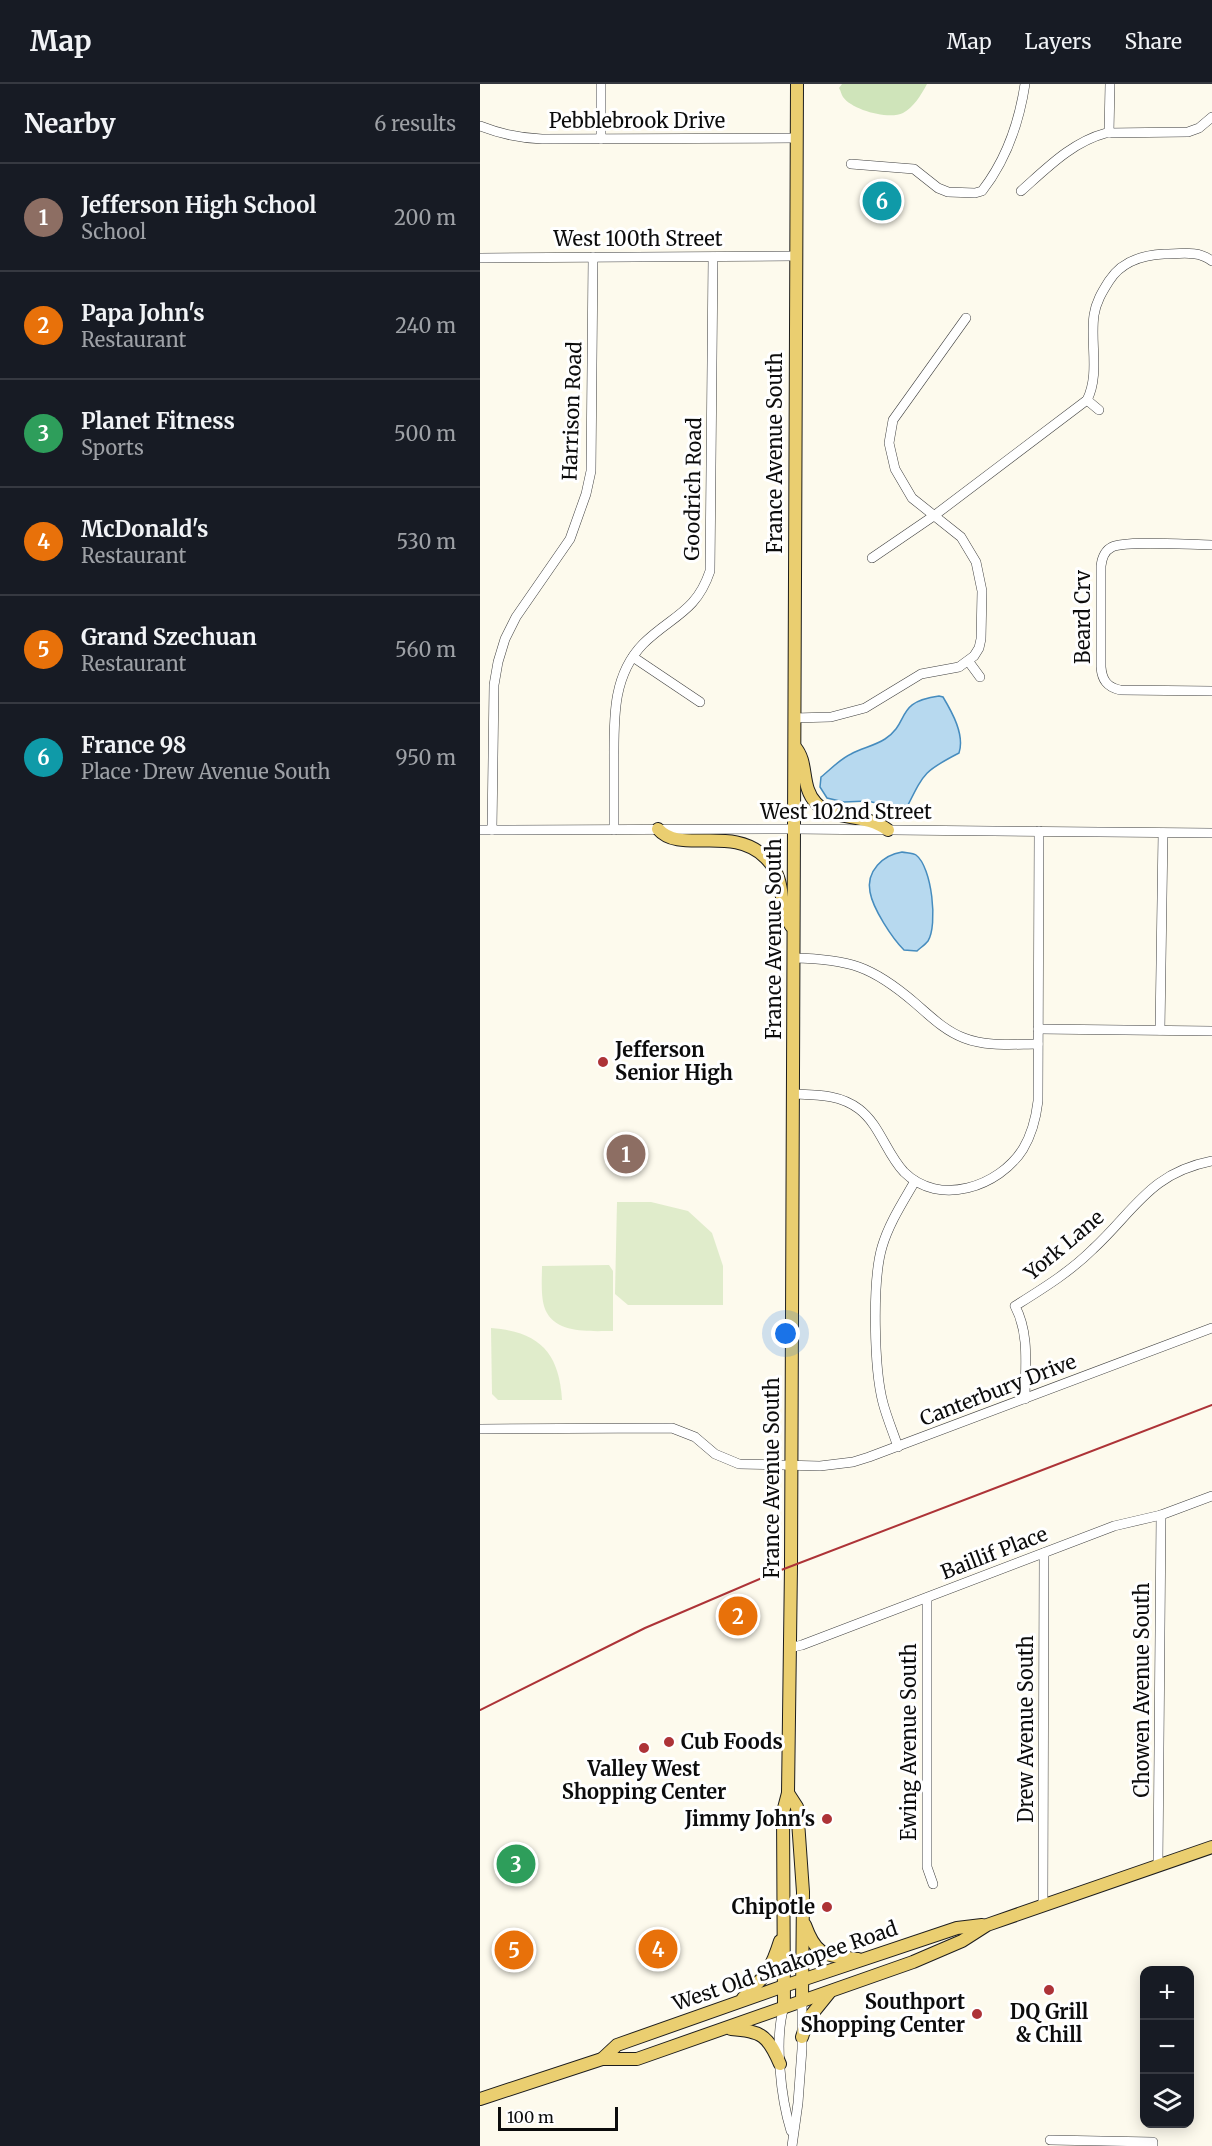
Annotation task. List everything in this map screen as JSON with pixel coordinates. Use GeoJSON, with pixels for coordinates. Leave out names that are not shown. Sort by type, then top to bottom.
{"type":"FeatureCollection","features":[{"type":"Feature","properties":{"kind":"main road","name":"France Avenue South"},"geometry":{"type":"LineString","coordinates":[[784,2007],[783,1812],[788,1793],[792,1465],[797,84]]}},
{"type":"Feature","properties":{"kind":"main road"},"geometry":{"type":"LineString","coordinates":[[794,745],[800,754],[805,784],[817,804],[829,813],[867,819],[888,830]]}},
{"type":"Feature","properties":{"kind":"main road"},"geometry":{"type":"LineString","coordinates":[[658,830],[669,839],[726,840],[750,846],[760,853],[769,862],[780,882],[786,920],[793,930]]}},
{"type":"Feature","properties":{"kind":"main road","name":"France Avenue South"},"geometry":{"type":"LineString","coordinates":[[788,1793],[797,1807],[803,1892],[802,2000]]}},
{"type":"Feature","properties":{"kind":"main road","name":"West Old Shakopee Road"},"geometry":{"type":"LineString","coordinates":[[480,2098],[602,2059],[637,2059],[914,1962],[962,1941],[987,1925],[1212,1847]]}},
{"type":"Feature","properties":{"kind":"main road"},"geometry":{"type":"LineString","coordinates":[[802,1918],[812,1943],[827,1956],[862,1960]]}},
{"type":"Feature","properties":{"kind":"main road","name":"West Old Shakopee Road"},"geometry":{"type":"LineString","coordinates":[[602,2059],[617,2045],[740,2001],[957,1928],[987,1925]]}},
{"type":"Feature","properties":{"kind":"main road"},"geometry":{"type":"LineString","coordinates":[[740,2001],[772,1965],[783,1928]]}},
{"type":"Feature","properties":{"kind":"main road"},"geometry":{"type":"LineString","coordinates":[[802,2037],[808,2019],[832,1990]]}},
{"type":"Feature","properties":{"kind":"main road"},"geometry":{"type":"LineString","coordinates":[[724,2028],[751,2030],[764,2036],[780,2064]]}},
{"type":"Feature","properties":{"kind":"street"},"geometry":{"type":"LineString","coordinates":[[601,84],[601,139]]}},
{"type":"Feature","properties":{"kind":"street"},"geometry":{"type":"LineString","coordinates":[[851,164],[914,169],[938,188],[948,192],[982,191],[1012,140],[1021,112],[1025,84]]}},
{"type":"Feature","properties":{"kind":"street"},"geometry":{"type":"LineString","coordinates":[[1109,133],[1110,84]]}},
{"type":"Feature","properties":{"kind":"street"},"geometry":{"type":"LineString","coordinates":[[1020,191],[1075,146],[1093,136],[1109,133],[1188,132],[1210,119]]}},
{"type":"Feature","properties":{"kind":"street","name":"Pebblebrook Drive"},"geometry":{"type":"LineString","coordinates":[[480,126],[519,138],[796,138]]}},
{"type":"Feature","properties":{"kind":"street"},"geometry":{"type":"LineString","coordinates":[[872,558],[935,515],[1087,400],[1093,387],[1094,314],[1098,299],[1114,273],[1136,258],[1154,255],[1194,253],[1212,261]]}},
{"type":"Feature","properties":{"kind":"street","name":"West 100th Street"},"geometry":{"type":"LineString","coordinates":[[480,258],[796,256]]}},
{"type":"Feature","properties":{"kind":"street","name":"Harrison Road"},"geometry":{"type":"LineString","coordinates":[[492,830],[494,685],[498,662],[505,639],[516,617],[570,539],[586,494],[591,471],[593,257]]}},
{"type":"Feature","properties":{"kind":"street","name":"Goodrich Road"},"geometry":{"type":"LineString","coordinates":[[614,830],[615,706],[622,678],[642,645],[691,606],[705,584],[710,571],[713,257]]}},
{"type":"Feature","properties":{"kind":"street"},"geometry":{"type":"LineString","coordinates":[[794,718],[848,714],[881,700],[907,680],[921,674],[959,667],[969,662],[974,656],[981,639],[980,576],[976,562],[961,537],[912,498],[903,485],[890,454],[890,431],[893,420],[966,318]]}},
{"type":"Feature","properties":{"kind":"street"},"geometry":{"type":"LineString","coordinates":[[1087,400],[1099,410]]}},
{"type":"Feature","properties":{"kind":"street","name":"Beard Crv"},"geometry":{"type":"LineString","coordinates":[[1212,545],[1122,544],[1106,551],[1101,566],[1101,676],[1106,683],[1120,690],[1212,691]]}},
{"type":"Feature","properties":{"kind":"street"},"geometry":{"type":"LineString","coordinates":[[633,657],[700,702]]}},
{"type":"Feature","properties":{"kind":"street"},"geometry":{"type":"LineString","coordinates":[[969,662],[980,677]]}},
{"type":"Feature","properties":{"kind":"street","name":"West 102nd Street"},"geometry":{"type":"LineString","coordinates":[[480,830],[793,829],[1212,833]]}},
{"type":"Feature","properties":{"kind":"street"},"geometry":{"type":"LineString","coordinates":[[793,1094],[831,1096],[857,1108],[877,1129],[904,1172],[915,1181],[930,1188],[945,1191],[982,1184],[998,1175],[1010,1164],[1029,1138],[1036,1118],[1038,1101],[1039,831]]}},
{"type":"Feature","properties":{"kind":"street"},"geometry":{"type":"LineString","coordinates":[[1160,1030],[1163,833]]}},
{"type":"Feature","properties":{"kind":"street"},"geometry":{"type":"LineString","coordinates":[[793,958],[836,960],[870,970],[899,989],[942,1025],[964,1038],[981,1043],[1038,1044]]}},
{"type":"Feature","properties":{"kind":"street"},"geometry":{"type":"LineString","coordinates":[[1038,1029],[1212,1031]]}},
{"type":"Feature","properties":{"kind":"street","name":"York Lane"},"geometry":{"type":"LineString","coordinates":[[1025,1399],[1025,1340],[1015,1306],[1068,1271],[1091,1251],[1145,1193],[1160,1181],[1176,1171],[1212,1161]]}},
{"type":"Feature","properties":{"kind":"street"},"geometry":{"type":"LineString","coordinates":[[898,1446],[883,1401],[878,1374],[877,1283],[882,1248],[888,1231],[915,1181]]}},
{"type":"Feature","properties":{"kind":"street","name":"Canterbury Drive"},"geometry":{"type":"LineString","coordinates":[[480,1429],[672,1428],[695,1437],[715,1454],[739,1464],[820,1466],[853,1462],[1212,1328]]}},
{"type":"Feature","properties":{"kind":"street","name":"Baillif Place"},"geometry":{"type":"LineString","coordinates":[[789,1648],[1114,1526],[1161,1515],[1212,1496]]}},
{"type":"Feature","properties":{"kind":"street","name":"Chowen Avenue South"},"geometry":{"type":"LineString","coordinates":[[1158,1865],[1161,1515]]}},
{"type":"Feature","properties":{"kind":"street","name":"Drew Avenue South"},"geometry":{"type":"LineString","coordinates":[[1043,1905],[1044,1553]]}},
{"type":"Feature","properties":{"kind":"street","name":"Ewing Avenue South"},"geometry":{"type":"LineString","coordinates":[[927,1598],[927,1868],[933,1884]]}},
{"type":"Feature","properties":{"kind":"street","name":"France Avenue South"},"geometry":{"type":"LineString","coordinates":[[792,2146],[798,2103],[802,2000]]}},
{"type":"Feature","properties":{"kind":"street","name":"France Avenue South"},"geometry":{"type":"LineString","coordinates":[[784,2007],[780,2018],[780,2064],[784,2110],[792,2134]]}},
{"type":"Feature","properties":{"kind":"street"},"geometry":{"type":"LineString","coordinates":[[1050,2140],[1153,2144]]}},
{"type":"Feature","properties":{"kind":"green space"},"geometry":{"type":"Polygon","coordinates":[[[842,84],[927,84],[911,107],[903,113],[889,115],[862,110],[854,106],[843,97],[839,88],[842,84]]]}},
{"type":"Feature","properties":{"kind":"green space"},"geometry":{"type":"Polygon","coordinates":[[[617,1202],[651,1202],[688,1211],[712,1233],[723,1266],[723,1305],[628,1305],[615,1294],[617,1202]]]}},
{"type":"Feature","properties":{"kind":"green space"},"geometry":{"type":"Polygon","coordinates":[[[609,1265],[613,1271],[613,1331],[577,1330],[559,1325],[552,1320],[543,1303],[542,1266],[609,1265]]]}},
{"type":"Feature","properties":{"kind":"green space"},"geometry":{"type":"Polygon","coordinates":[[[491,1328],[522,1334],[543,1348],[551,1357],[556,1369],[562,1400],[498,1400],[492,1394],[491,1328]]]}},
{"type":"Feature","properties":{"kind":"water"},"geometry":{"type":"Polygon","coordinates":[[[939,696],[943,697],[957,724],[960,739],[959,753],[938,764],[926,774],[907,807],[900,808],[867,801],[844,802],[827,798],[820,787],[821,777],[847,756],[893,733],[905,713],[915,703],[939,696]]]}},
{"type":"Feature","properties":{"kind":"water"},"geometry":{"type":"Polygon","coordinates":[[[902,852],[915,854],[922,861],[932,896],[931,933],[928,941],[917,951],[904,950],[899,945],[879,915],[870,892],[869,884],[877,865],[882,860],[902,852]]]}},
{"type":"Feature","properties":{"kind":"railway"},"geometry":{"type":"LineString","coordinates":[[480,1710],[645,1628],[776,1572],[1212,1405]]}},
{"type":"Feature","properties":{"kind":"place","name":"France 98"},"geometry":{"type":"Point","coordinates":[882,201]}},
{"type":"Feature","properties":{"kind":"place","name":"Jefferson Senior High"},"geometry":{"type":"Point","coordinates":[603,1062]}},
{"type":"Feature","properties":{"kind":"place","name":"Jefferson High School"},"geometry":{"type":"Point","coordinates":[626,1154]}},
{"type":"Feature","properties":{"kind":"place","name":"Papa John's"},"geometry":{"type":"Point","coordinates":[738,1616]}},
{"type":"Feature","properties":{"kind":"place","name":"Cub Foods"},"geometry":{"type":"Point","coordinates":[669,1742]}},
{"type":"Feature","properties":{"kind":"place","name":"Valley West Shopping Center"},"geometry":{"type":"Point","coordinates":[644,1748]}},
{"type":"Feature","properties":{"kind":"place","name":"Jimmy John's"},"geometry":{"type":"Point","coordinates":[827,1819]}},
{"type":"Feature","properties":{"kind":"place","name":"Planet Fitness"},"geometry":{"type":"Point","coordinates":[516,1864]}},
{"type":"Feature","properties":{"kind":"place","name":"Chipotle"},"geometry":{"type":"Point","coordinates":[827,1907]}},
{"type":"Feature","properties":{"kind":"place","name":"McDonald's"},"geometry":{"type":"Point","coordinates":[658,1949]}},
{"type":"Feature","properties":{"kind":"place","name":"Grand Szechuan"},"geometry":{"type":"Point","coordinates":[514,1950]}},
{"type":"Feature","properties":{"kind":"place","name":"DQ Grill & Chill"},"geometry":{"type":"Point","coordinates":[1049,1990]}},
{"type":"Feature","properties":{"kind":"place","name":"Southport Shopping Center"},"geometry":{"type":"Point","coordinates":[977,2014]}}]}
